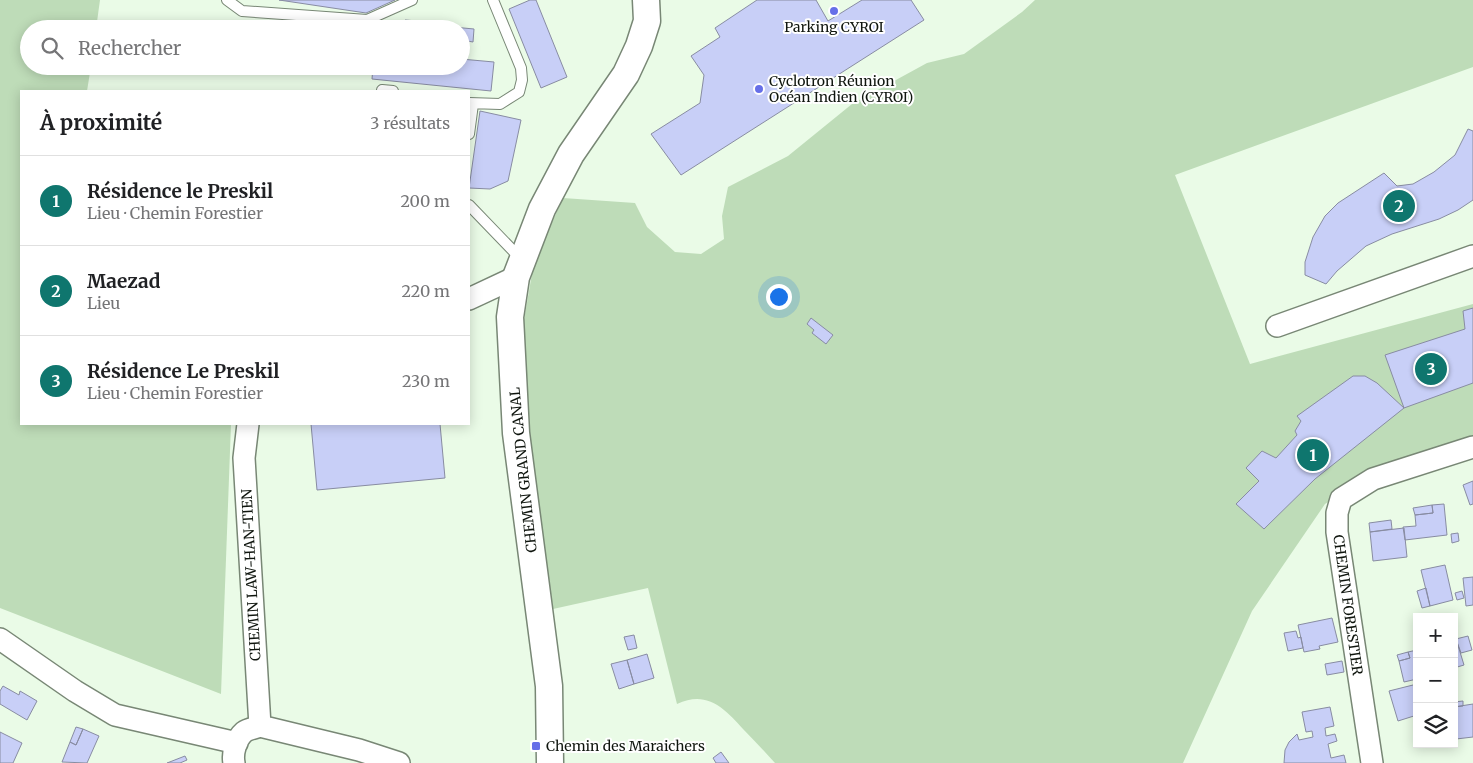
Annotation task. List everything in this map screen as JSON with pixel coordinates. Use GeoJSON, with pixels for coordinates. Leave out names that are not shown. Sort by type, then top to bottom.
{"type":"FeatureCollection","features":[{"type":"Feature","properties":{"kind":"street","name":"CHEMIN GRAND CANAL"},"geometry":{"type":"LineString","coordinates":[[550,763],[549,686],[516,433],[510,317],[519,269],[542,209],[571,154],[626,74],[639,46],[646,21],[646,0]]}},
{"type":"Feature","properties":{"kind":"street"},"geometry":{"type":"LineString","coordinates":[[1277,326],[1473,256]]}},
{"type":"Feature","properties":{"kind":"street"},"geometry":{"type":"LineString","coordinates":[[470,298],[519,269]]}},
{"type":"Feature","properties":{"kind":"street","name":"CHEMIN LAW-HAN-TIEN"},"geometry":{"type":"LineString","coordinates":[[248,425],[244,458],[260,726]]}},
{"type":"Feature","properties":{"kind":"street","name":"CHEMIN FORESTIER"},"geometry":{"type":"LineString","coordinates":[[1372,763],[1336,532],[1340,499],[1373,479],[1473,447]]}},
{"type":"Feature","properties":{"kind":"street"},"geometry":{"type":"LineString","coordinates":[[0,640],[75,691],[115,715],[235,753],[245,731],[260,726],[359,750],[399,763]]}},
{"type":"Feature","properties":{"kind":"lane"},"geometry":{"type":"LineString","coordinates":[[226,0],[242,11],[367,20],[412,0]]}},
{"type":"Feature","properties":{"kind":"lane"},"geometry":{"type":"LineString","coordinates":[[470,118],[471,103],[500,104],[519,92],[522,80],[521,68],[493,0]]}},
{"type":"Feature","properties":{"kind":"lane"},"geometry":{"type":"LineString","coordinates":[[470,206],[519,269]]}},
{"type":"Feature","properties":{"kind":"green space"},"geometry":{"type":"Polygon","coordinates":[[[0,0],[100,0],[97,20],[20,20],[20,75],[90,75],[87,90],[20,90],[20,425],[231,425],[221,694],[0,608],[0,0]]]}},
{"type":"Feature","properties":{"kind":"green space"},"geometry":{"type":"Polygon","coordinates":[[[1035,0],[1473,0],[1473,67],[1175,175],[1250,364],[1473,304],[1473,446],[1370,475],[1325,504],[1252,611],[1183,763],[775,763],[729,714],[714,703],[697,699],[677,704],[648,588],[553,609],[532,456],[525,373],[524,320],[534,262],[563,198],[635,203],[647,227],[675,252],[701,254],[724,239],[722,216],[728,187],[788,156],[852,104],[927,63],[964,54],[1022,12],[1035,0]]]}},
{"type":"Feature","properties":{"kind":"building"},"geometry":{"type":"Polygon","coordinates":[[[279,0],[395,0],[366,13],[279,0]]]}},
{"type":"Feature","properties":{"kind":"building"},"geometry":{"type":"Polygon","coordinates":[[[530,0],[536,0],[567,77],[541,88],[509,9],[530,0]]]}},
{"type":"Feature","properties":{"kind":"building","name":"Cyclotron Réunion Océan Indien (CYROI)"},"geometry":{"type":"Polygon","coordinates":[[[757,0],[816,0],[828,21],[862,0],[911,0],[924,20],[681,175],[651,134],[700,103],[704,75],[691,56],[720,37],[715,28],[757,0]]]}},
{"type":"Feature","properties":{"kind":"building"},"geometry":{"type":"Polygon","coordinates":[[[470,29],[474,29],[473,42],[470,42],[470,29]]]}},
{"type":"Feature","properties":{"kind":"building"},"geometry":{"type":"Polygon","coordinates":[[[470,60],[494,62],[491,91],[372,79],[372,75],[470,75],[470,60]]]}},
{"type":"Feature","properties":{"kind":"building"},"geometry":{"type":"Polygon","coordinates":[[[480,111],[521,120],[508,181],[490,189],[470,188],[480,111]]]}},
{"type":"Feature","properties":{"kind":"building"},"geometry":{"type":"Polygon","coordinates":[[[1468,129],[1473,131],[1473,200],[1439,219],[1392,234],[1366,246],[1337,271],[1326,284],[1305,275],[1305,262],[1313,237],[1325,216],[1338,203],[1384,173],[1397,186],[1413,184],[1434,172],[1455,155],[1468,129]]]}},
{"type":"Feature","properties":{"kind":"building"},"geometry":{"type":"Polygon","coordinates":[[[1473,308],[1473,383],[1404,408],[1385,355],[1465,329],[1463,311],[1473,308]]]}},
{"type":"Feature","properties":{"kind":"building"},"geometry":{"type":"Polygon","coordinates":[[[811,318],[833,335],[826,344],[812,333],[814,330],[807,324],[811,318]]]}},
{"type":"Feature","properties":{"kind":"building"},"geometry":{"type":"Polygon","coordinates":[[[1353,376],[1365,376],[1377,383],[1404,408],[1315,479],[1264,529],[1236,504],[1259,481],[1246,468],[1262,451],[1276,458],[1297,435],[1295,431],[1301,421],[1297,416],[1353,376]]]}},
{"type":"Feature","properties":{"kind":"building"},"geometry":{"type":"Polygon","coordinates":[[[311,425],[440,425],[445,478],[317,490],[311,425]]]}},
{"type":"Feature","properties":{"kind":"building"},"geometry":{"type":"Polygon","coordinates":[[[1473,481],[1473,504],[1470,505],[1463,485],[1473,481]]]}},
{"type":"Feature","properties":{"kind":"building"},"geometry":{"type":"Polygon","coordinates":[[[1444,504],[1447,535],[1405,540],[1403,527],[1416,526],[1415,515],[1433,513],[1432,505],[1444,504]]]}},
{"type":"Feature","properties":{"kind":"building"},"geometry":{"type":"Polygon","coordinates":[[[1432,505],[1433,513],[1415,515],[1413,508],[1432,505]]]}},
{"type":"Feature","properties":{"kind":"building"},"geometry":{"type":"Polygon","coordinates":[[[1391,520],[1392,529],[1370,532],[1369,523],[1391,520]]]}},
{"type":"Feature","properties":{"kind":"building"},"geometry":{"type":"Polygon","coordinates":[[[1404,528],[1407,557],[1373,561],[1370,532],[1404,528]]]}},
{"type":"Feature","properties":{"kind":"building"},"geometry":{"type":"Polygon","coordinates":[[[1458,533],[1459,541],[1452,543],[1451,534],[1458,533]]]}},
{"type":"Feature","properties":{"kind":"building"},"geometry":{"type":"Polygon","coordinates":[[[1445,565],[1453,600],[1430,606],[1421,570],[1445,565]]]}},
{"type":"Feature","properties":{"kind":"building"},"geometry":{"type":"Polygon","coordinates":[[[1473,577],[1473,605],[1466,606],[1463,578],[1473,577]]]}},
{"type":"Feature","properties":{"kind":"building"},"geometry":{"type":"Polygon","coordinates":[[[1426,588],[1430,606],[1422,608],[1417,591],[1426,588]]]}},
{"type":"Feature","properties":{"kind":"building"},"geometry":{"type":"Polygon","coordinates":[[[1462,591],[1464,598],[1457,600],[1455,593],[1462,591]]]}},
{"type":"Feature","properties":{"kind":"building"},"geometry":{"type":"Polygon","coordinates":[[[1332,618],[1338,642],[1319,646],[1320,649],[1304,652],[1298,625],[1332,618]]]}},
{"type":"Feature","properties":{"kind":"building"},"geometry":{"type":"Polygon","coordinates":[[[1296,631],[1298,638],[1301,637],[1303,648],[1288,651],[1284,633],[1296,631]]]}},
{"type":"Feature","properties":{"kind":"building"},"geometry":{"type":"Polygon","coordinates":[[[634,635],[637,648],[628,650],[624,637],[634,635]]]}},
{"type":"Feature","properties":{"kind":"building"},"geometry":{"type":"Polygon","coordinates":[[[1468,636],[1472,650],[1461,653],[1458,638],[1468,636]]]}},
{"type":"Feature","properties":{"kind":"building"},"geometry":{"type":"Polygon","coordinates":[[[1458,646],[1464,665],[1458,667],[1458,646]]]}},
{"type":"Feature","properties":{"kind":"building"},"geometry":{"type":"Polygon","coordinates":[[[1413,651],[1413,680],[1404,682],[1399,661],[1410,658],[1408,652],[1413,651]]]}},
{"type":"Feature","properties":{"kind":"building"},"geometry":{"type":"Polygon","coordinates":[[[1408,652],[1410,658],[1399,661],[1397,655],[1408,652]]]}},
{"type":"Feature","properties":{"kind":"building"},"geometry":{"type":"Polygon","coordinates":[[[647,654],[654,678],[634,684],[627,660],[647,654]]]}},
{"type":"Feature","properties":{"kind":"building"},"geometry":{"type":"Polygon","coordinates":[[[627,660],[634,684],[619,689],[611,664],[627,660]]]}},
{"type":"Feature","properties":{"kind":"building"},"geometry":{"type":"Polygon","coordinates":[[[1342,661],[1344,672],[1327,675],[1325,664],[1342,661]]]}},
{"type":"Feature","properties":{"kind":"building"},"geometry":{"type":"Polygon","coordinates":[[[1413,685],[1413,716],[1398,721],[1389,691],[1413,685]]]}},
{"type":"Feature","properties":{"kind":"building"},"geometry":{"type":"Polygon","coordinates":[[[3,686],[19,695],[20,691],[37,701],[27,720],[0,704],[0,691],[3,686]]]}},
{"type":"Feature","properties":{"kind":"building"},"geometry":{"type":"Polygon","coordinates":[[[1463,701],[1463,706],[1458,707],[1458,702],[1463,701]]]}},
{"type":"Feature","properties":{"kind":"building"},"geometry":{"type":"Polygon","coordinates":[[[1473,704],[1473,737],[1458,739],[1458,706],[1473,704]]]}},
{"type":"Feature","properties":{"kind":"building"},"geometry":{"type":"Polygon","coordinates":[[[1330,707],[1334,726],[1325,728],[1326,736],[1335,734],[1337,741],[1328,744],[1331,758],[1344,755],[1346,763],[1284,763],[1285,750],[1289,742],[1297,734],[1299,740],[1313,737],[1312,731],[1306,732],[1302,712],[1330,707]]]}},
{"type":"Feature","properties":{"kind":"building"},"geometry":{"type":"Polygon","coordinates":[[[76,727],[83,729],[76,745],[70,742],[76,727]]]}},
{"type":"Feature","properties":{"kind":"building"},"geometry":{"type":"Polygon","coordinates":[[[83,729],[99,736],[87,763],[62,762],[70,742],[76,745],[83,729]]]}},
{"type":"Feature","properties":{"kind":"building"},"geometry":{"type":"Polygon","coordinates":[[[0,732],[22,743],[13,763],[0,763],[0,732]]]}},
{"type":"Feature","properties":{"kind":"building"},"geometry":{"type":"Polygon","coordinates":[[[721,752],[729,763],[716,763],[713,758],[721,752]]]}},
{"type":"Feature","properties":{"kind":"building"},"geometry":{"type":"Polygon","coordinates":[[[185,756],[187,760],[180,763],[167,763],[185,756]]]}},
{"type":"Feature","properties":{"kind":"place","name":"Parking CYROI"},"geometry":{"type":"Point","coordinates":[834,11]}},
{"type":"Feature","properties":{"kind":"place","name":"Cyclotron Réunion Océan Indien (CYROI)"},"geometry":{"type":"Point","coordinates":[759,89]}},
{"type":"Feature","properties":{"kind":"place","name":"Maezad"},"geometry":{"type":"Point","coordinates":[1399,206]}},
{"type":"Feature","properties":{"kind":"place","name":"Résidence Le Preskil"},"geometry":{"type":"Point","coordinates":[1431,369]}},
{"type":"Feature","properties":{"kind":"place","name":"Résidence le Preskil"},"geometry":{"type":"Point","coordinates":[1313,455]}},
{"type":"Feature","properties":{"kind":"place","name":"Chemin des Maraichers"},"geometry":{"type":"Point","coordinates":[536,746]}}]}
